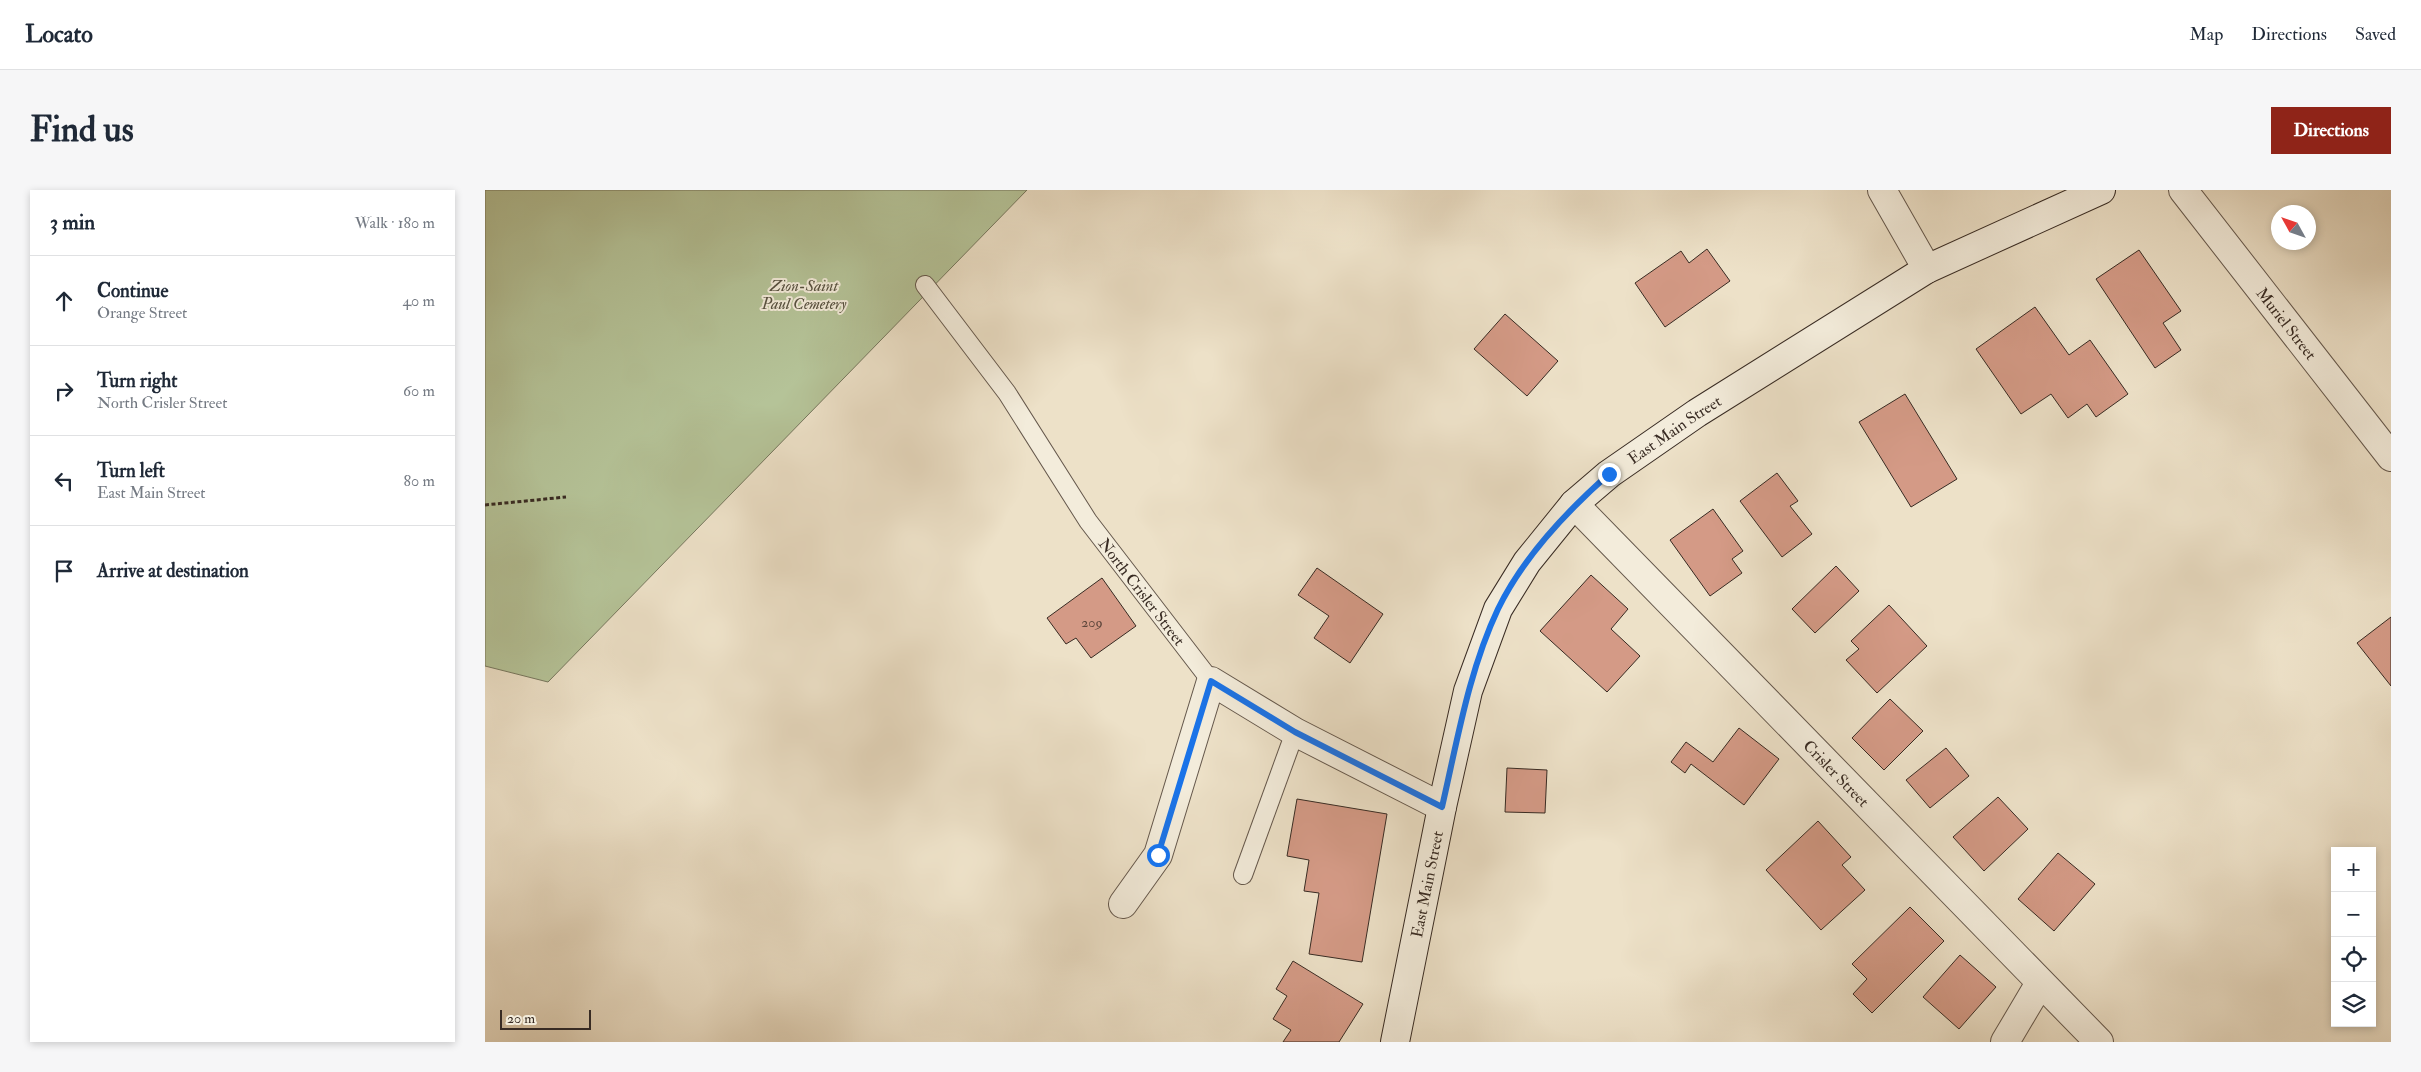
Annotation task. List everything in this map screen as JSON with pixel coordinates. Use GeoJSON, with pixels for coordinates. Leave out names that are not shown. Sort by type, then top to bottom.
{"type":"FeatureCollection","features":[{"type":"Feature","properties":{"kind":"street"},"geometry":{"type":"LineString","coordinates":[[1882,190],[1927,269]]}},
{"type":"Feature","properties":{"kind":"street","name":"East Main Street"},"geometry":{"type":"LineString","coordinates":[[1395,1042],[1442,807],[1468,691],[1498,609],[1527,562],[1575,504],[1609,474],[1697,413],[1927,269],[2101,190]]}},
{"type":"Feature","properties":{"kind":"street","name":"Muriel Street"},"geometry":{"type":"LineString","coordinates":[[2183,190],[2391,457]]}},
{"type":"Feature","properties":{"kind":"street","name":"Crisler Street"},"geometry":{"type":"LineString","coordinates":[[1575,504],[2099,1042]]}},
{"type":"Feature","properties":{"kind":"street"},"geometry":{"type":"LineString","coordinates":[[1123,904],[1158,855],[1211,681]]}},
{"type":"Feature","properties":{"kind":"street","name":"North Crisler Street"},"geometry":{"type":"LineString","coordinates":[[1211,681],[1295,732],[1442,807]]}},
{"type":"Feature","properties":{"kind":"street"},"geometry":{"type":"LineString","coordinates":[[2005,1042],[2040,983]]}},
{"type":"Feature","properties":{"kind":"lane","name":"North Crisler Street"},"geometry":{"type":"LineString","coordinates":[[925,285],[1007,393],[1088,521],[1211,681]]}},
{"type":"Feature","properties":{"kind":"lane"},"geometry":{"type":"LineString","coordinates":[[1243,875],[1295,732]]}},
{"type":"Feature","properties":{"kind":"path"},"geometry":{"type":"LineString","coordinates":[[485,505],[566,497]]}},
{"type":"Feature","properties":{"kind":"green space","name":"Zion-Saint Paul Cemetery"},"geometry":{"type":"Polygon","coordinates":[[[485,190],[1027,190],[548,682],[485,666],[485,190]]]}},
{"type":"Feature","properties":{"kind":"building"},"geometry":{"type":"Polygon","coordinates":[[[1707,249],[1730,281],[1665,327],[1635,283],[1681,251],[1689,263],[1707,249]]]}},
{"type":"Feature","properties":{"kind":"building"},"geometry":{"type":"Polygon","coordinates":[[[2139,250],[2181,311],[2163,323],[2181,350],[2155,368],[2096,279],[2139,250]]]}},
{"type":"Feature","properties":{"kind":"building"},"geometry":{"type":"Polygon","coordinates":[[[2035,307],[2069,355],[2090,340],[2128,394],[2096,417],[2087,404],[2068,418],[2051,394],[2021,414],[1976,349],[2035,307]]]}},
{"type":"Feature","properties":{"kind":"building"},"geometry":{"type":"Polygon","coordinates":[[[1505,314],[1558,361],[1527,396],[1474,349],[1505,314]]]}},
{"type":"Feature","properties":{"kind":"building"},"geometry":{"type":"Polygon","coordinates":[[[1905,394],[1957,479],[1911,507],[1859,422],[1905,394]]]}},
{"type":"Feature","properties":{"kind":"building"},"geometry":{"type":"Polygon","coordinates":[[[1777,473],[1798,501],[1790,506],[1812,534],[1782,557],[1740,501],[1777,473]]]}},
{"type":"Feature","properties":{"kind":"building"},"geometry":{"type":"Polygon","coordinates":[[[1713,509],[1743,551],[1732,559],[1742,573],[1710,596],[1670,540],[1713,509]]]}},
{"type":"Feature","properties":{"kind":"building"},"geometry":{"type":"Polygon","coordinates":[[[1836,566],[1859,591],[1815,633],[1792,609],[1836,566]]]}},
{"type":"Feature","properties":{"kind":"building"},"geometry":{"type":"Polygon","coordinates":[[[1317,568],[1383,614],[1350,663],[1314,638],[1329,616],[1298,595],[1317,568]]]}},
{"type":"Feature","properties":{"kind":"building"},"geometry":{"type":"Polygon","coordinates":[[[1591,575],[1628,609],[1611,629],[1640,656],[1607,692],[1540,631],[1591,575]]]}},
{"type":"Feature","properties":{"kind":"building"},"geometry":{"type":"Polygon","coordinates":[[[1102,578],[1136,626],[1091,658],[1076,638],[1066,644],[1047,618],[1102,578]]]}},
{"type":"Feature","properties":{"kind":"building"},"geometry":{"type":"Polygon","coordinates":[[[1889,605],[1927,646],[1877,693],[1846,660],[1859,649],[1851,641],[1889,605]]]}},
{"type":"Feature","properties":{"kind":"building"},"geometry":{"type":"Polygon","coordinates":[[[2391,617],[2391,686],[2357,643],[2391,617]]]}},
{"type":"Feature","properties":{"kind":"building"},"geometry":{"type":"Polygon","coordinates":[[[1890,699],[1923,731],[1884,770],[1852,738],[1890,699]]]}},
{"type":"Feature","properties":{"kind":"building"},"geometry":{"type":"Polygon","coordinates":[[[1739,728],[1779,759],[1744,805],[1691,764],[1685,773],[1671,762],[1686,742],[1713,762],[1739,728]]]}},
{"type":"Feature","properties":{"kind":"building"},"geometry":{"type":"Polygon","coordinates":[[[1946,748],[1969,776],[1930,808],[1906,780],[1946,748]]]}},
{"type":"Feature","properties":{"kind":"building"},"geometry":{"type":"Polygon","coordinates":[[[1507,768],[1547,770],[1545,813],[1505,812],[1507,768]]]}},
{"type":"Feature","properties":{"kind":"building"},"geometry":{"type":"Polygon","coordinates":[[[1998,797],[2028,829],[1984,871],[1953,837],[1998,797]]]}},
{"type":"Feature","properties":{"kind":"building"},"geometry":{"type":"Polygon","coordinates":[[[1297,799],[1387,814],[1362,962],[1309,954],[1319,893],[1304,891],[1309,860],[1287,856],[1297,799]]]}},
{"type":"Feature","properties":{"kind":"building"},"geometry":{"type":"Polygon","coordinates":[[[1818,821],[1851,857],[1842,865],[1865,890],[1821,930],[1766,870],[1818,821]]]}},
{"type":"Feature","properties":{"kind":"building"},"geometry":{"type":"Polygon","coordinates":[[[2058,853],[2095,884],[2054,931],[2018,899],[2058,853]]]}},
{"type":"Feature","properties":{"kind":"building"},"geometry":{"type":"Polygon","coordinates":[[[1910,907],[1944,941],[1872,1013],[1853,994],[1867,979],[1852,964],[1910,907]]]}},
{"type":"Feature","properties":{"kind":"building"},"geometry":{"type":"Polygon","coordinates":[[[1960,955],[1996,987],[1959,1029],[1923,997],[1960,955]]]}},
{"type":"Feature","properties":{"kind":"building"},"geometry":{"type":"Polygon","coordinates":[[[1293,961],[1363,1004],[1339,1042],[1283,1042],[1291,1030],[1273,1019],[1287,996],[1276,989],[1293,961]]]}},
{"type":"Feature","properties":{"kind":"route"},"geometry":{"type":"LineString","coordinates":[[1158,855],[1211,681],[1295,732],[1442,807],[1468,691],[1498,609],[1527,562],[1575,504],[1609,474]]}}]}
